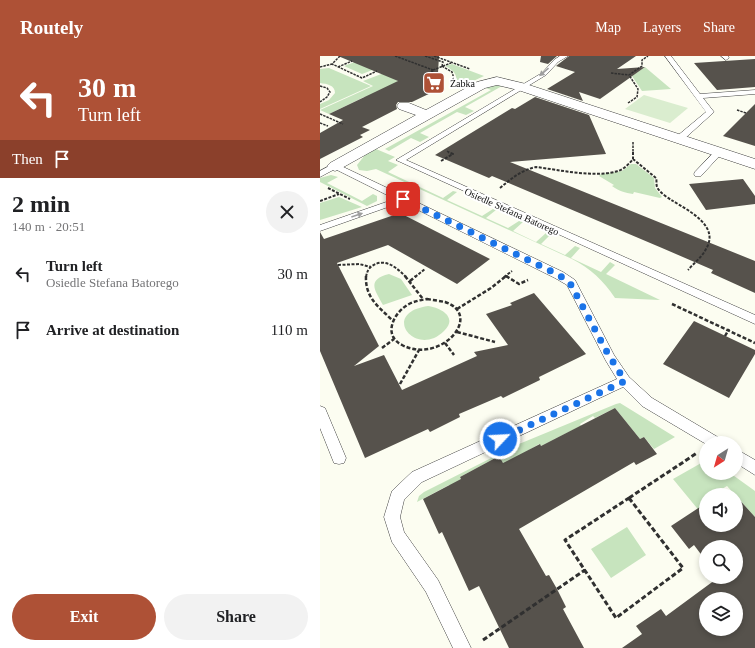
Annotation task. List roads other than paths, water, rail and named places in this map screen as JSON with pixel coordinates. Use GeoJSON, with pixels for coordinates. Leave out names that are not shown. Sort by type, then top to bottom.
{"type":"FeatureCollection","features":[{"type":"Feature","properties":{"kind":"street"},"geometry":{"type":"LineString","coordinates":[[335,166],[490,82],[505,82],[522,87],[755,164]]}},
{"type":"Feature","properties":{"kind":"street"},"geometry":{"type":"LineString","coordinates":[[404,106],[427,115]]}},
{"type":"Feature","properties":{"kind":"lane","name":"Osiedle Stefana Batorego"},"geometry":{"type":"LineString","coordinates":[[565,56],[556,61],[544,74],[400,160],[755,320]]}},
{"type":"Feature","properties":{"kind":"lane"},"geometry":{"type":"LineString","coordinates":[[668,56],[710,112],[679,139]]}},
{"type":"Feature","properties":{"kind":"lane"},"geometry":{"type":"LineString","coordinates":[[698,96],[755,92]]}},
{"type":"Feature","properties":{"kind":"lane"},"geometry":{"type":"LineString","coordinates":[[698,174],[719,152]]}},
{"type":"Feature","properties":{"kind":"lane"},"geometry":{"type":"LineString","coordinates":[[320,174],[335,166],[559,275],[570,283],[608,354],[625,381],[648,402],[704,436]]}},
{"type":"Feature","properties":{"kind":"lane"},"geometry":{"type":"LineString","coordinates":[[320,228],[403,199]]}},
{"type":"Feature","properties":{"kind":"lane"},"geometry":{"type":"LineString","coordinates":[[462,648],[432,586],[398,536],[392,517],[397,496],[417,477],[625,381]]}},
{"type":"Feature","properties":{"kind":"lane"},"geometry":{"type":"LineString","coordinates":[[320,412],[339,458]]}},
{"type":"Feature","properties":{"kind":"lane"},"geometry":{"type":"LineString","coordinates":[[743,460],[755,468]]}},
{"type":"Feature","properties":{"kind":"place","name":"Żabka"},"geometry":{"type":"Point","coordinates":[434,83]}}]}
